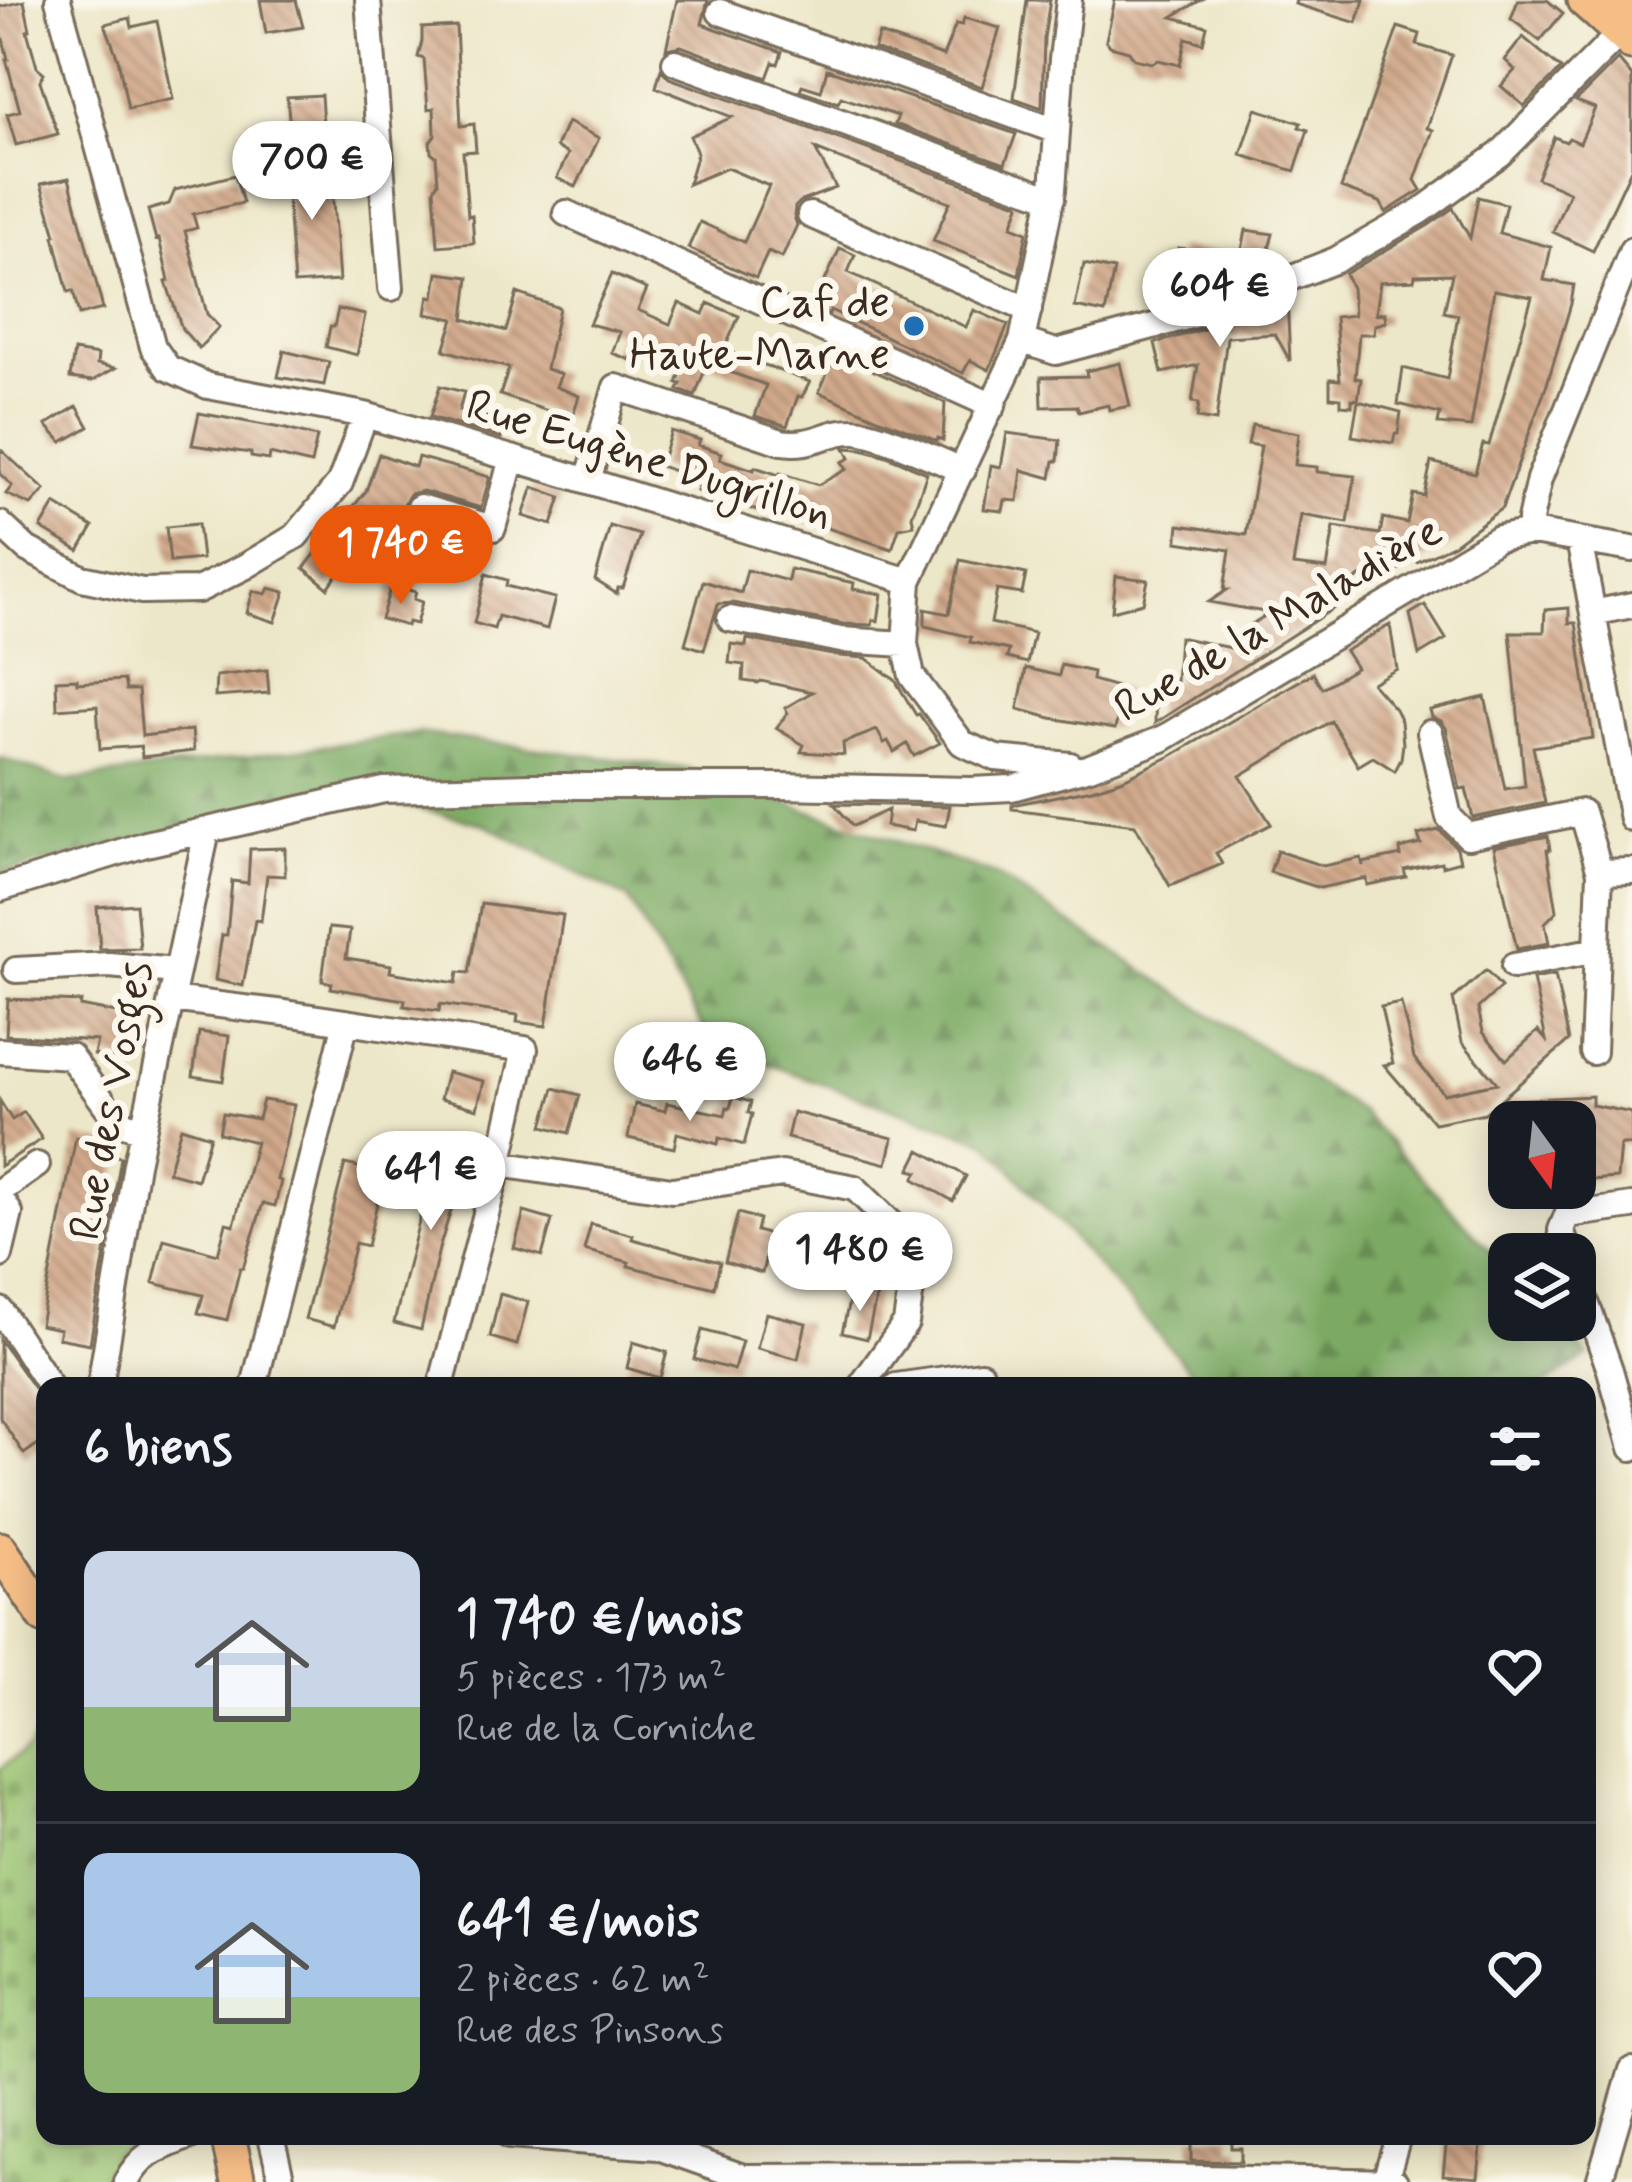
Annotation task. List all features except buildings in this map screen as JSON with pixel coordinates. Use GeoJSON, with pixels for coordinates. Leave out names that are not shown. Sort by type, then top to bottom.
{"type":"FeatureCollection","features":[{"type":"Feature","properties":{"kind":"main road"},"geometry":{"type":"LineString","coordinates":[[1584,0],[1625,20]]}},
{"type":"Feature","properties":{"kind":"main road"},"geometry":{"type":"LineString","coordinates":[[0,1549],[36,1603]]}},
{"type":"Feature","properties":{"kind":"main road"},"geometry":{"type":"LineString","coordinates":[[230,2145],[238,2182]]}},
{"type":"Feature","properties":{"kind":"street","name":"Rue Eugène Dugrillon"},"geometry":{"type":"LineString","coordinates":[[58,0],[153,347],[168,368],[208,386],[365,415],[909,581]]}},
{"type":"Feature","properties":{"kind":"street"},"geometry":{"type":"LineString","coordinates":[[368,0],[391,288]]}},
{"type":"Feature","properties":{"kind":"street"},"geometry":{"type":"LineString","coordinates":[[1069,0],[1052,198],[1022,341],[909,581],[905,644],[912,676],[962,743],[996,758],[1090,767]]}},
{"type":"Feature","properties":{"kind":"street"},"geometry":{"type":"LineString","coordinates":[[720,12],[1057,130]]}},
{"type":"Feature","properties":{"kind":"street"},"geometry":{"type":"LineString","coordinates":[[1022,341],[1055,352],[1198,314],[1336,260],[1420,211],[1500,154],[1625,20]]}},
{"type":"Feature","properties":{"kind":"street"},"geometry":{"type":"LineString","coordinates":[[675,62],[1052,198]]}},
{"type":"Feature","properties":{"kind":"street"},"geometry":{"type":"LineString","coordinates":[[566,213],[993,406]]}},
{"type":"Feature","properties":{"kind":"street"},"geometry":{"type":"LineString","coordinates":[[810,215],[1029,310]]}},
{"type":"Feature","properties":{"kind":"street"},"geometry":{"type":"LineString","coordinates":[[1627,260],[1539,479],[1530,520],[1532,532],[1632,549]]}},
{"type":"Feature","properties":{"kind":"street"},"geometry":{"type":"LineString","coordinates":[[588,481],[616,387],[781,442],[798,445],[860,430],[963,470]]}},
{"type":"Feature","properties":{"kind":"street"},"geometry":{"type":"LineString","coordinates":[[0,524],[27,549],[82,578],[142,591],[198,590],[296,536],[340,483],[365,415]]}},
{"type":"Feature","properties":{"kind":"street"},"geometry":{"type":"LineString","coordinates":[[419,506],[493,528],[512,458]]}},
{"type":"Feature","properties":{"kind":"street","name":"Rue de la Maladière"},"geometry":{"type":"LineString","coordinates":[[207,831],[384,790],[1012,788],[1090,767],[1162,739],[1498,538],[1532,532]]}},
{"type":"Feature","properties":{"kind":"street"},"geometry":{"type":"LineString","coordinates":[[1579,540],[1624,731],[1632,819]]}},
{"type":"Feature","properties":{"kind":"street"},"geometry":{"type":"LineString","coordinates":[[1593,613],[1632,605]]}},
{"type":"Feature","properties":{"kind":"street"},"geometry":{"type":"LineString","coordinates":[[730,619],[841,640],[905,644]]}},
{"type":"Feature","properties":{"kind":"street"},"geometry":{"type":"LineString","coordinates":[[1430,734],[1449,817],[1468,836],[1582,812],[1600,872],[1593,1052]]}},
{"type":"Feature","properties":{"kind":"street"},"geometry":{"type":"LineString","coordinates":[[0,890],[146,844],[207,831]]}},
{"type":"Feature","properties":{"kind":"street","name":"Rue des Vosges"},"geometry":{"type":"LineString","coordinates":[[102,1377],[143,1130],[207,831]]}},
{"type":"Feature","properties":{"kind":"street"},"geometry":{"type":"LineString","coordinates":[[1600,872],[1632,871]]}},
{"type":"Feature","properties":{"kind":"street"},"geometry":{"type":"LineString","coordinates":[[1514,966],[1597,950]]}},
{"type":"Feature","properties":{"kind":"street"},"geometry":{"type":"LineString","coordinates":[[16,970],[109,965],[176,970]]}},
{"type":"Feature","properties":{"kind":"street"},"geometry":{"type":"LineString","coordinates":[[171,1000],[525,1048],[443,1377]]}},
{"type":"Feature","properties":{"kind":"street"},"geometry":{"type":"LineString","coordinates":[[256,1377],[346,1022]]}},
{"type":"Feature","properties":{"kind":"street"},"geometry":{"type":"LineString","coordinates":[[0,1051],[70,1056],[118,1122],[143,1130]]}},
{"type":"Feature","properties":{"kind":"street"},"geometry":{"type":"LineString","coordinates":[[499,1164],[672,1190],[782,1174],[855,1188],[898,1230],[913,1275],[906,1323],[867,1377]]}},
{"type":"Feature","properties":{"kind":"street"},"geometry":{"type":"LineString","coordinates":[[0,1256],[10,1213],[0,1194],[37,1166]]}},
{"type":"Feature","properties":{"kind":"street"},"geometry":{"type":"LineString","coordinates":[[1562,1233],[1567,1216],[1632,1206]]}},
{"type":"Feature","properties":{"kind":"street"},"geometry":{"type":"LineString","coordinates":[[0,1310],[44,1377]]}},
{"type":"Feature","properties":{"kind":"street"},"geometry":{"type":"LineString","coordinates":[[1596,1330],[1632,1448]]}},
{"type":"Feature","properties":{"kind":"street"},"geometry":{"type":"LineString","coordinates":[[960,1377],[981,1374]]}},
{"type":"Feature","properties":{"kind":"street"},"geometry":{"type":"LineString","coordinates":[[1599,2182],[1632,2070]]}},
{"type":"Feature","properties":{"kind":"street"},"geometry":{"type":"LineString","coordinates":[[126,2182],[139,2160],[165,2145]]}},
{"type":"Feature","properties":{"kind":"street"},"geometry":{"type":"LineString","coordinates":[[273,2145],[282,2182]]}},
{"type":"Feature","properties":{"kind":"street"},"geometry":{"type":"LineString","coordinates":[[643,2145],[658,2146],[743,2180],[1066,2175],[1395,2182]]}},
{"type":"Feature","properties":{"kind":"street"},"geometry":{"type":"LineString","coordinates":[[1385,2181],[1395,2145]]}},
{"type":"Feature","properties":{"kind":"green space"},"geometry":{"type":"Polygon","coordinates":[[[418,733],[688,769],[996,875],[1360,1111],[1488,1248],[1488,1341],[1574,1341],[1588,1356],[1556,1377],[1196,1377],[987,1142],[712,1044],[628,899],[484,824],[335,790],[0,874],[0,758],[69,781],[418,733]]]}},
{"type":"Feature","properties":{"kind":"green space"},"geometry":{"type":"Polygon","coordinates":[[[36,1735],[36,2145],[129,2145],[112,2155],[108,2182],[0,2182],[0,1769],[28,1748],[36,1735]]]}},
{"type":"Feature","properties":{"kind":"place","name":"Caf de Haute-Marne"},"geometry":{"type":"Point","coordinates":[914,326]}}]}
